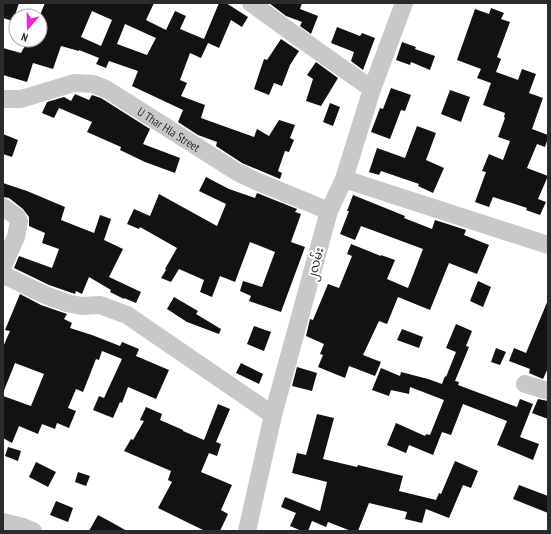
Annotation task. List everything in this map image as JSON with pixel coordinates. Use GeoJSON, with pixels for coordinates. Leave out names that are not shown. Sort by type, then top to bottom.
{"type":"FeatureCollection","features":[{"type":"Feature","properties":{"kind":"street"},"geometry":{"type":"LineString","coordinates":[[251,3],[372,89]]}},
{"type":"Feature","properties":{"kind":"street","name":"၂လမ်း"},"geometry":{"type":"LineString","coordinates":[[247,531],[273,415],[329,211],[344,180],[372,89],[404,3]]}},
{"type":"Feature","properties":{"kind":"street","name":"U Thar Hla Street"},"geometry":{"type":"LineString","coordinates":[[3,99],[25,98],[74,83],[93,84],[106,89],[237,172],[329,211]]}},
{"type":"Feature","properties":{"kind":"street"},"geometry":{"type":"LineString","coordinates":[[344,180],[548,245]]}},
{"type":"Feature","properties":{"kind":"street"},"geometry":{"type":"LineString","coordinates":[[3,207],[17,217],[19,221],[16,237],[3,266]]}},
{"type":"Feature","properties":{"kind":"street"},"geometry":{"type":"LineString","coordinates":[[3,270],[6,276],[67,303],[81,306],[100,305],[127,315],[273,415]]}},
{"type":"Feature","properties":{"kind":"street"},"geometry":{"type":"LineString","coordinates":[[525,384],[548,392]]}},
{"type":"Feature","properties":{"kind":"street"},"geometry":{"type":"LineString","coordinates":[[3,522],[33,531]]}},
{"type":"Feature","properties":{"kind":"building"},"geometry":{"type":"Polygon","coordinates":[[[3,3],[19,3],[17,8],[8,8],[8,20],[3,18],[3,3]]]}},
{"type":"Feature","properties":{"kind":"building"},"geometry":{"type":"Polygon","coordinates":[[[45,3],[154,3],[146,20],[166,30],[175,11],[186,16],[180,29],[204,39],[219,3],[226,3],[248,17],[242,27],[231,20],[219,48],[208,43],[201,58],[190,53],[180,80],[187,83],[181,96],[205,105],[201,118],[254,137],[257,129],[269,136],[279,120],[295,125],[290,138],[294,140],[289,152],[285,151],[278,171],[282,173],[280,179],[242,163],[216,146],[217,142],[198,135],[178,122],[183,110],[132,86],[138,71],[109,61],[106,68],[96,64],[99,58],[79,50],[61,46],[53,69],[33,63],[27,82],[3,75],[3,48],[21,53],[24,48],[48,48],[48,8],[43,8],[45,3]],[[92,11],[81,37],[101,46],[112,20],[92,11]],[[125,24],[117,44],[147,55],[156,38],[125,24]]]}},
{"type":"Feature","properties":{"kind":"building"},"geometry":{"type":"Polygon","coordinates":[[[269,3],[302,3],[300,9],[318,16],[311,34],[300,26],[302,22],[286,16],[269,3]]]}},
{"type":"Feature","properties":{"kind":"building"},"geometry":{"type":"Polygon","coordinates":[[[491,8],[504,13],[501,19],[510,22],[497,57],[501,59],[496,72],[518,80],[522,69],[536,74],[529,93],[543,98],[532,129],[548,135],[548,138],[545,147],[537,144],[527,168],[548,176],[538,199],[546,202],[540,215],[526,210],[527,208],[493,197],[489,207],[475,202],[486,172],[482,171],[489,154],[503,160],[510,141],[498,137],[505,118],[505,113],[483,105],[491,83],[477,78],[481,69],[457,60],[475,9],[489,14],[491,8]]]}},
{"type":"Feature","properties":{"kind":"building"},"geometry":{"type":"Polygon","coordinates":[[[337,27],[360,36],[362,33],[375,38],[363,70],[351,61],[354,52],[331,43],[337,27]]]}},
{"type":"Feature","properties":{"kind":"building"},"geometry":{"type":"Polygon","coordinates":[[[281,39],[299,51],[290,65],[282,86],[274,83],[269,95],[254,89],[264,59],[267,60],[281,39]]]}},
{"type":"Feature","properties":{"kind":"building"},"geometry":{"type":"Polygon","coordinates":[[[402,42],[416,47],[415,49],[435,56],[430,70],[411,62],[410,65],[396,60],[402,42]]]}},
{"type":"Feature","properties":{"kind":"building"},"geometry":{"type":"Polygon","coordinates":[[[316,62],[338,78],[321,106],[306,101],[313,79],[307,75],[316,62]]]}},
{"type":"Feature","properties":{"kind":"building"},"geometry":{"type":"Polygon","coordinates":[[[391,88],[411,95],[405,111],[401,110],[390,139],[371,132],[380,108],[383,109],[391,88]]]}},
{"type":"Feature","properties":{"kind":"building"},"geometry":{"type":"Polygon","coordinates":[[[450,90],[470,97],[461,122],[441,114],[450,90]]]}},
{"type":"Feature","properties":{"kind":"building"},"geometry":{"type":"Polygon","coordinates":[[[75,94],[89,100],[92,95],[101,98],[150,129],[143,144],[180,158],[175,173],[145,162],[120,150],[121,147],[87,132],[92,122],[59,108],[54,118],[42,113],[47,102],[64,97],[71,101],[75,94]]]}},
{"type":"Feature","properties":{"kind":"building"},"geometry":{"type":"Polygon","coordinates":[[[330,103],[340,107],[333,126],[323,122],[330,103]]]}},
{"type":"Feature","properties":{"kind":"building"},"geometry":{"type":"Polygon","coordinates":[[[417,126],[436,133],[426,160],[444,168],[433,193],[418,186],[419,184],[381,171],[379,175],[369,172],[377,148],[405,158],[417,126]]]}},
{"type":"Feature","properties":{"kind":"building"},"geometry":{"type":"Polygon","coordinates":[[[3,134],[18,140],[12,157],[3,154],[3,134]]]}},
{"type":"Feature","properties":{"kind":"building"},"geometry":{"type":"Polygon","coordinates":[[[206,177],[229,189],[255,198],[257,193],[297,209],[295,212],[301,214],[291,242],[305,247],[281,312],[249,301],[251,296],[240,291],[243,281],[262,287],[275,252],[250,242],[235,282],[220,276],[212,297],[200,292],[204,280],[179,269],[171,282],[161,278],[177,248],[140,227],[139,229],[127,224],[134,209],[150,216],[159,194],[217,226],[226,204],[199,191],[206,177]]]}},
{"type":"Feature","properties":{"kind":"building"},"geometry":{"type":"Polygon","coordinates":[[[3,183],[27,191],[65,207],[61,220],[94,233],[100,215],[111,219],[104,240],[123,249],[109,277],[141,292],[136,303],[110,292],[111,290],[89,277],[82,294],[76,291],[75,294],[49,285],[14,268],[19,256],[52,268],[59,249],[42,243],[45,233],[29,226],[29,217],[23,209],[9,198],[3,197],[3,183]]]}},
{"type":"Feature","properties":{"kind":"building"},"geometry":{"type":"Polygon","coordinates":[[[353,195],[405,216],[404,218],[432,229],[435,220],[466,230],[464,235],[489,245],[477,274],[449,263],[430,310],[398,297],[387,324],[379,321],[363,355],[381,362],[375,376],[349,366],[345,378],[318,367],[323,355],[320,354],[324,344],[306,336],[310,319],[313,320],[328,284],[339,288],[352,256],[347,254],[351,244],[395,260],[387,279],[408,288],[423,249],[361,226],[355,240],[340,234],[349,211],[347,211],[353,195]]]}},
{"type":"Feature","properties":{"kind":"building"},"geometry":{"type":"Polygon","coordinates":[[[478,281],[491,287],[483,307],[470,301],[478,281]]]}},
{"type":"Feature","properties":{"kind":"building"},"geometry":{"type":"Polygon","coordinates":[[[20,294],[41,305],[67,314],[64,319],[72,323],[70,328],[120,346],[122,342],[139,349],[136,356],[169,370],[156,399],[128,387],[122,403],[120,402],[113,418],[93,410],[99,396],[104,398],[122,359],[102,351],[99,360],[96,359],[83,392],[76,389],[68,408],[76,411],[69,428],[57,423],[55,429],[42,424],[38,434],[19,426],[12,443],[3,438],[3,396],[31,406],[44,374],[15,363],[3,393],[3,347],[10,331],[5,330],[20,294]]]}},
{"type":"Feature","properties":{"kind":"building"},"geometry":{"type":"Polygon","coordinates":[[[174,297],[198,311],[196,314],[221,329],[219,334],[187,322],[167,309],[174,297]]]}},
{"type":"Feature","properties":{"kind":"building"},"geometry":{"type":"Polygon","coordinates":[[[548,300],[548,368],[543,379],[529,373],[530,369],[509,361],[514,348],[526,353],[548,300]]]}},
{"type":"Feature","properties":{"kind":"building"},"geometry":{"type":"Polygon","coordinates":[[[456,324],[472,331],[466,346],[469,347],[455,381],[459,382],[458,385],[517,407],[520,399],[533,404],[520,437],[539,444],[533,460],[497,445],[507,421],[463,404],[451,435],[442,432],[433,455],[409,445],[406,453],[387,445],[396,423],[425,436],[426,434],[430,435],[444,400],[410,387],[409,394],[391,390],[389,396],[372,390],[381,368],[400,376],[401,372],[442,384],[456,352],[446,348],[456,324]]]}},
{"type":"Feature","properties":{"kind":"building"},"geometry":{"type":"Polygon","coordinates":[[[254,326],[271,332],[264,351],[247,344],[254,326]]]}},
{"type":"Feature","properties":{"kind":"building"},"geometry":{"type":"Polygon","coordinates":[[[402,329],[423,337],[419,348],[397,340],[402,329]]]}},
{"type":"Feature","properties":{"kind":"building"},"geometry":{"type":"Polygon","coordinates":[[[496,348],[506,352],[500,365],[491,362],[496,348]]]}},
{"type":"Feature","properties":{"kind":"building"},"geometry":{"type":"Polygon","coordinates":[[[241,363],[263,374],[259,384],[236,373],[241,363]]]}},
{"type":"Feature","properties":{"kind":"building"},"geometry":{"type":"Polygon","coordinates":[[[297,367],[317,373],[312,391],[292,386],[297,367]]]}},
{"type":"Feature","properties":{"kind":"building"},"geometry":{"type":"Polygon","coordinates":[[[538,399],[548,401],[548,419],[532,413],[538,399]]]}},
{"type":"Feature","properties":{"kind":"building"},"geometry":{"type":"Polygon","coordinates":[[[218,404],[230,409],[216,442],[221,444],[217,456],[209,453],[201,472],[232,485],[221,510],[228,514],[220,531],[205,531],[158,508],[172,482],[168,480],[171,471],[124,451],[131,439],[133,440],[144,421],[140,420],[146,407],[162,414],[160,420],[204,440],[218,404]]]}},
{"type":"Feature","properties":{"kind":"building"},"geometry":{"type":"Polygon","coordinates":[[[317,414],[334,418],[323,459],[357,467],[358,465],[403,476],[399,491],[436,500],[439,493],[441,494],[455,461],[478,471],[471,488],[463,485],[449,518],[426,509],[422,523],[405,519],[407,512],[369,503],[358,531],[351,531],[328,522],[326,527],[312,521],[308,531],[302,531],[290,526],[296,513],[281,507],[285,497],[320,511],[327,482],[292,473],[297,453],[306,455],[317,414]]]}},
{"type":"Feature","properties":{"kind":"building"},"geometry":{"type":"Polygon","coordinates":[[[8,447],[21,451],[18,461],[5,456],[8,447]]]}},
{"type":"Feature","properties":{"kind":"building"},"geometry":{"type":"Polygon","coordinates":[[[36,462],[56,472],[48,487],[29,477],[36,462]]]}},
{"type":"Feature","properties":{"kind":"building"},"geometry":{"type":"Polygon","coordinates":[[[78,472],[90,476],[86,486],[75,482],[78,472]]]}},
{"type":"Feature","properties":{"kind":"building"},"geometry":{"type":"Polygon","coordinates":[[[519,485],[548,496],[548,513],[513,499],[519,485]]]}},
{"type":"Feature","properties":{"kind":"building"},"geometry":{"type":"Polygon","coordinates":[[[56,501],[73,508],[68,522],[50,515],[56,501]]]}},
{"type":"Feature","properties":{"kind":"building"},"geometry":{"type":"Polygon","coordinates":[[[98,515],[111,522],[127,531],[89,531],[98,515]]]}}]}
